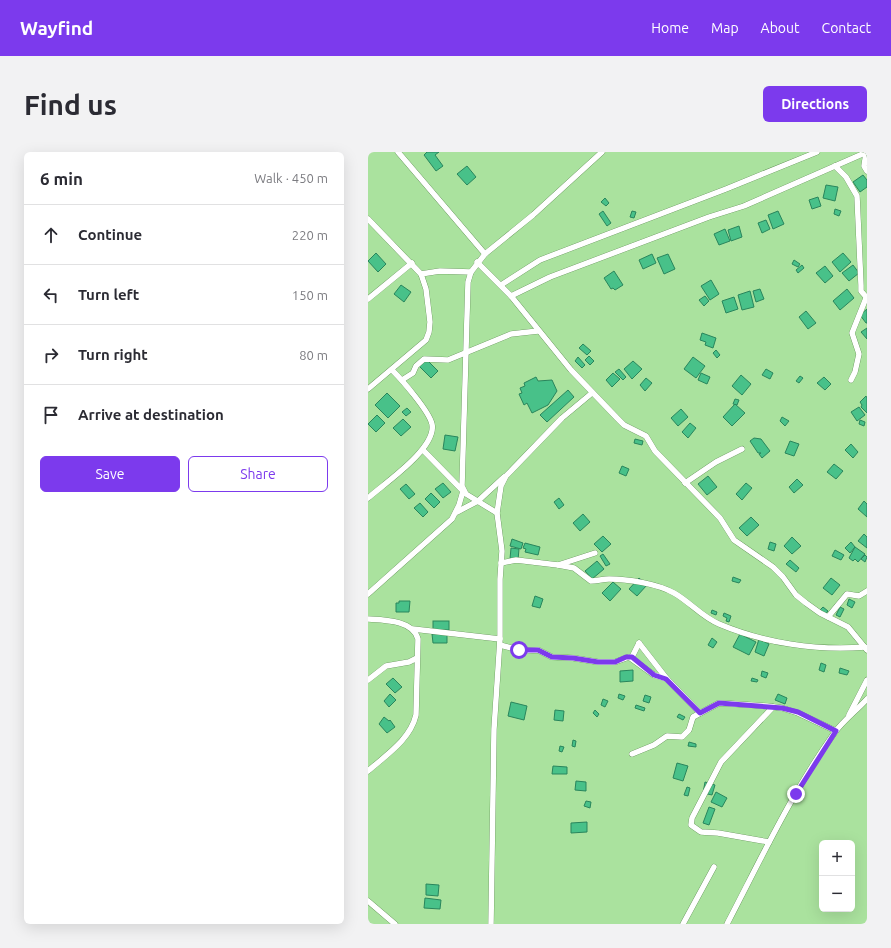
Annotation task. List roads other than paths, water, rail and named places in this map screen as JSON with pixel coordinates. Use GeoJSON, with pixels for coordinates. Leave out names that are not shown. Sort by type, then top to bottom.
{"type":"FeatureCollection","features":[{"type":"Feature","properties":{"kind":"street"},"geometry":{"type":"LineString","coordinates":[[408,152],[400,154],[485,254]]}},
{"type":"Feature","properties":{"kind":"street"},"geometry":{"type":"LineString","coordinates":[[368,594],[452,519],[463,491],[466,295],[471,272],[477,262],[485,254],[533,215],[602,152]]}},
{"type":"Feature","properties":{"kind":"street"},"geometry":{"type":"LineString","coordinates":[[501,285],[540,260],[719,192],[817,152]]}},
{"type":"Feature","properties":{"kind":"street"},"geometry":{"type":"LineString","coordinates":[[511,296],[550,278],[709,217],[744,206],[866,153]]}},
{"type":"Feature","properties":{"kind":"street"},"geometry":{"type":"LineString","coordinates":[[866,153],[864,166],[867,171]]}},
{"type":"Feature","properties":{"kind":"street"},"geometry":{"type":"LineString","coordinates":[[835,166],[846,177],[857,196],[860,285],[861,291],[867,298],[852,333],[859,354],[856,372],[851,380]]}},
{"type":"Feature","properties":{"kind":"street"},"geometry":{"type":"LineString","coordinates":[[368,219],[422,274],[426,289],[430,322],[430,332],[426,340],[368,389]]}},
{"type":"Feature","properties":{"kind":"street"},"geometry":{"type":"LineString","coordinates":[[477,262],[511,296],[538,331],[592,392],[624,425],[646,436],[654,451],[720,518],[734,540],[773,567],[783,577],[796,595],[820,613],[848,627],[866,648]]}},
{"type":"Feature","properties":{"kind":"street"},"geometry":{"type":"LineString","coordinates":[[368,299],[412,263]]}},
{"type":"Feature","properties":{"kind":"street"},"geometry":{"type":"LineString","coordinates":[[422,274],[440,271],[471,272]]}},
{"type":"Feature","properties":{"kind":"street"},"geometry":{"type":"LineString","coordinates":[[402,380],[413,373],[416,366],[424,359],[448,360],[511,334],[538,331]]}},
{"type":"Feature","properties":{"kind":"street"},"geometry":{"type":"LineString","coordinates":[[368,498],[423,450],[431,436],[432,424],[427,414],[402,380],[392,370]]}},
{"type":"Feature","properties":{"kind":"street"},"geometry":{"type":"LineString","coordinates":[[456,512],[478,501],[506,476],[562,418],[592,392]]}},
{"type":"Feature","properties":{"kind":"street"},"geometry":{"type":"LineString","coordinates":[[685,483],[716,462],[742,449]]}},
{"type":"Feature","properties":{"kind":"street"},"geometry":{"type":"LineString","coordinates":[[423,450],[463,491],[497,513]]}},
{"type":"Feature","properties":{"kind":"street"},"geometry":{"type":"LineString","coordinates":[[491,924],[494,729],[500,642],[502,551],[497,513],[501,486],[506,476]]}},
{"type":"Feature","properties":{"kind":"street"},"geometry":{"type":"LineString","coordinates":[[558,565],[595,553]]}},
{"type":"Feature","properties":{"kind":"street"},"geometry":{"type":"LineString","coordinates":[[501,563],[522,560],[558,565],[574,568],[591,582],[616,580],[643,583],[665,589],[674,593],[717,624],[779,642],[826,648],[866,648]]}},
{"type":"Feature","properties":{"kind":"street"},"geometry":{"type":"LineString","coordinates":[[828,617],[845,595],[858,596],[867,591]]}},
{"type":"Feature","properties":{"kind":"street"},"geometry":{"type":"LineString","coordinates":[[368,619],[399,624],[426,632],[462,634],[500,642],[523,651],[538,650],[552,657],[573,658],[598,662],[615,662],[626,657],[632,657],[654,675],[666,679]]}},
{"type":"Feature","properties":{"kind":"street"},"geometry":{"type":"LineString","coordinates":[[368,771],[402,742],[414,725],[416,709],[418,639],[413,629]]}},
{"type":"Feature","properties":{"kind":"street"},"geometry":{"type":"LineString","coordinates":[[632,657],[639,643],[666,679],[700,713]]}},
{"type":"Feature","properties":{"kind":"street"},"geometry":{"type":"LineString","coordinates":[[368,680],[386,666],[409,662],[417,658]]}},
{"type":"Feature","properties":{"kind":"street"},"geometry":{"type":"LineString","coordinates":[[848,718],[867,680]]}},
{"type":"Feature","properties":{"kind":"street"},"geometry":{"type":"LineString","coordinates":[[727,924],[769,842],[796,794],[836,731],[867,699]]}},
{"type":"Feature","properties":{"kind":"street"},"geometry":{"type":"LineString","coordinates":[[632,754],[654,745],[667,736],[682,737],[689,730],[693,717],[719,703],[773,707],[798,712],[836,731]]}},
{"type":"Feature","properties":{"kind":"street"},"geometry":{"type":"LineString","coordinates":[[769,842],[718,833],[700,832],[691,824],[692,818],[721,762],[773,707]]}},
{"type":"Feature","properties":{"kind":"street"},"geometry":{"type":"LineString","coordinates":[[683,924],[714,867]]}},
{"type":"Feature","properties":{"kind":"street"},"geometry":{"type":"LineString","coordinates":[[368,901],[395,924]]}}]}
